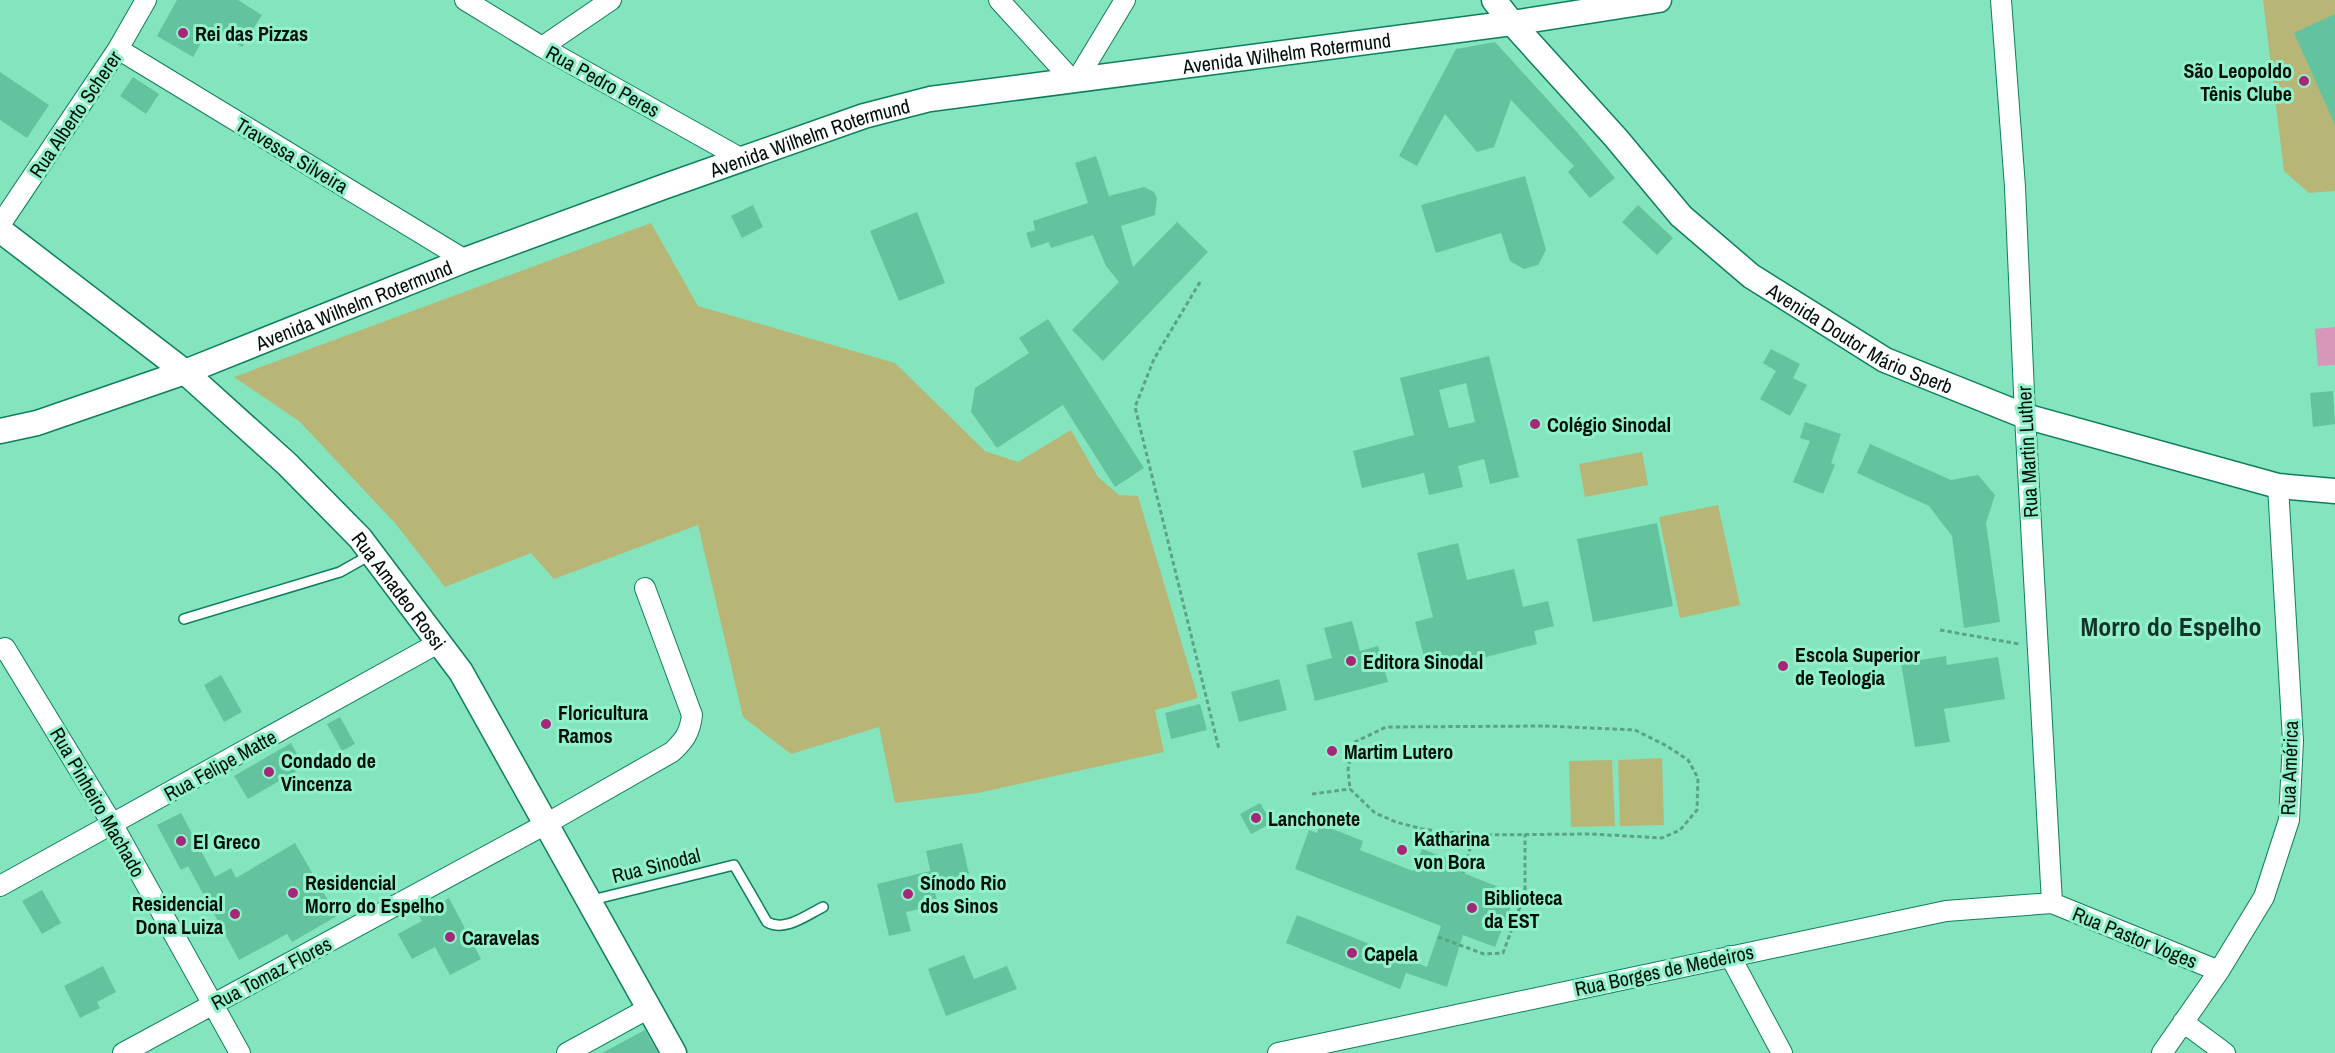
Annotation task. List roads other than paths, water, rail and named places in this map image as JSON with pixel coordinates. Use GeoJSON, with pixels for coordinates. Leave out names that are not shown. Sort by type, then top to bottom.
{"type":"FeatureCollection","features":[{"type":"Feature","properties":{"kind":"street","name":"Rua Alberto Scherer"},"geometry":{"type":"LineString","coordinates":[[0,225],[118,50],[146,0]]}},
{"type":"Feature","properties":{"kind":"street","name":"Rua Pedro Peres"},"geometry":{"type":"LineString","coordinates":[[465,0],[542,47],[742,159]]}},
{"type":"Feature","properties":{"kind":"street"},"geometry":{"type":"LineString","coordinates":[[542,47],[611,0]]}},
{"type":"Feature","properties":{"kind":"street"},"geometry":{"type":"LineString","coordinates":[[999,0],[1075,79],[1125,0]]}},
{"type":"Feature","properties":{"kind":"street","name":"Avenida Doutor Mário Sperb"},"geometry":{"type":"LineString","coordinates":[[1494,0],[1616,138],[1680,216],[1751,276],[1885,360],[2025,416],[2278,486],[2335,491]]}},
{"type":"Feature","properties":{"kind":"street","name":"Avenida Wilhelm Rotermund"},"geometry":{"type":"LineString","coordinates":[[0,431],[37,423],[185,372],[465,260],[864,116],[930,99],[1512,23],[1659,0]]}},
{"type":"Feature","properties":{"kind":"street","name":"Rua Martin Luther"},"geometry":{"type":"LineString","coordinates":[[2001,0],[2015,187],[2025,416],[2052,903]]}},
{"type":"Feature","properties":{"kind":"street","name":"Travessa Silveira"},"geometry":{"type":"LineString","coordinates":[[118,50],[465,260]]}},
{"type":"Feature","properties":{"kind":"street","name":"Rua Amadeo Rossi"},"geometry":{"type":"LineString","coordinates":[[0,230],[185,372],[287,464],[360,538],[440,642],[460,672],[674,1053]]}},
{"type":"Feature","properties":{"kind":"street","name":"Rua América"},"geometry":{"type":"LineString","coordinates":[[2162,1053],[2219,971],[2264,897],[2289,820],[2293,741],[2278,486]]}},
{"type":"Feature","properties":{"kind":"street","name":"Rua Tomaz Flores"},"geometry":{"type":"LineString","coordinates":[[123,1053],[546,824],[672,752],[686,739],[691,727],[692,715],[645,588]]}},
{"type":"Feature","properties":{"kind":"street","name":"Rua Felipe Matte"},"geometry":{"type":"LineString","coordinates":[[0,886],[440,642]]}},
{"type":"Feature","properties":{"kind":"street","name":"Rua Pinheiro Machado"},"geometry":{"type":"LineString","coordinates":[[3,649],[113,825],[240,1053]]}},
{"type":"Feature","properties":{"kind":"street","name":"Rua Pastor Voges"},"geometry":{"type":"LineString","coordinates":[[2052,903],[2219,971]]}},
{"type":"Feature","properties":{"kind":"street","name":"Rua Borges de Medeiros"},"geometry":{"type":"LineString","coordinates":[[1278,1053],[1946,911],[2052,903]]}},
{"type":"Feature","properties":{"kind":"street"},"geometry":{"type":"LineString","coordinates":[[1730,956],[1782,1053]]}},
{"type":"Feature","properties":{"kind":"street"},"geometry":{"type":"LineString","coordinates":[[567,1053],[649,1008]]}},
{"type":"Feature","properties":{"kind":"street"},"geometry":{"type":"LineString","coordinates":[[2183,1022],[2225,1053]]}},
{"type":"Feature","properties":{"kind":"street"},"geometry":{"type":"LineString","coordinates":[[1342,1040],[1362,1053]]}},
{"type":"Feature","properties":{"kind":"lane"},"geometry":{"type":"LineString","coordinates":[[184,619],[340,572],[372,554]]}},
{"type":"Feature","properties":{"kind":"lane","name":"Rua Sinodal"},"geometry":{"type":"LineString","coordinates":[[588,901],[734,865],[767,922],[774,926],[783,926],[823,907]]}},
{"type":"Feature","properties":{"kind":"place","name":"Rei das Pizzas"},"geometry":{"type":"Point","coordinates":[183,33]}},
{"type":"Feature","properties":{"kind":"place","name":"São Leopoldo Tênis Clube"},"geometry":{"type":"Point","coordinates":[2304,81]}},
{"type":"Feature","properties":{"kind":"place","name":"Colégio Sinodal"},"geometry":{"type":"Point","coordinates":[1535,424]}},
{"type":"Feature","properties":{"kind":"place","name":"Editora Sinodal"},"geometry":{"type":"Point","coordinates":[1351,661]}},
{"type":"Feature","properties":{"kind":"place","name":"Escola Superior de Teologia"},"geometry":{"type":"Point","coordinates":[1783,666]}},
{"type":"Feature","properties":{"kind":"place","name":"Floricultura Ramos"},"geometry":{"type":"Point","coordinates":[546,724]}},
{"type":"Feature","properties":{"kind":"place","name":"Martim Lutero"},"geometry":{"type":"Point","coordinates":[1332,751]}},
{"type":"Feature","properties":{"kind":"place","name":"Condado de Vincenza"},"geometry":{"type":"Point","coordinates":[269,772]}},
{"type":"Feature","properties":{"kind":"place","name":"Lanchonete"},"geometry":{"type":"Point","coordinates":[1256,818]}},
{"type":"Feature","properties":{"kind":"place","name":"El Greco"},"geometry":{"type":"Point","coordinates":[181,841]}},
{"type":"Feature","properties":{"kind":"place","name":"Katharina von Bora"},"geometry":{"type":"Point","coordinates":[1402,850]}},
{"type":"Feature","properties":{"kind":"place","name":"Residencial Morro do Espelho"},"geometry":{"type":"Point","coordinates":[293,893]}},
{"type":"Feature","properties":{"kind":"place","name":"Sínodo Rio dos Sinos"},"geometry":{"type":"Point","coordinates":[908,894]}},
{"type":"Feature","properties":{"kind":"place","name":"Biblioteca da EST"},"geometry":{"type":"Point","coordinates":[1472,908]}},
{"type":"Feature","properties":{"kind":"place","name":"Residencial Dona Luiza"},"geometry":{"type":"Point","coordinates":[235,914]}},
{"type":"Feature","properties":{"kind":"place","name":"Caravelas"},"geometry":{"type":"Point","coordinates":[450,937]}},
{"type":"Feature","properties":{"kind":"place","name":"Capela"},"geometry":{"type":"Point","coordinates":[1352,953]}},
{"type":"Feature","properties":{"kind":"district","name":"Morro do Espelho"},"geometry":{"type":"Point","coordinates":[2171,626]}}]}
